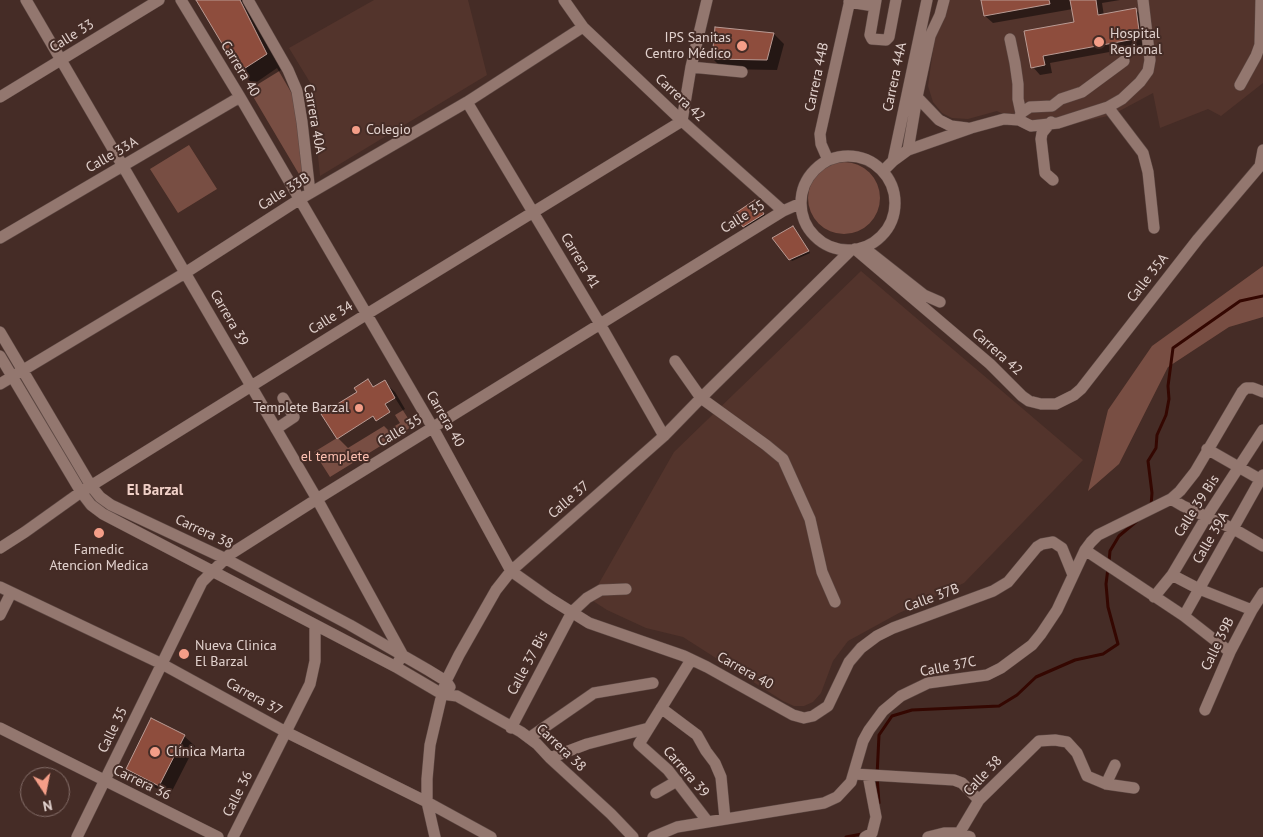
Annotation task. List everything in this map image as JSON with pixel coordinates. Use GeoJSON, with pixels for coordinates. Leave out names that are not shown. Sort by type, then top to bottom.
{"type":"FeatureCollection","features":[{"type":"Feature","properties":{"kind":"street","name":"Carrera 39"},"geometry":{"type":"LineString","coordinates":[[26,0],[317,499],[402,654]]}},
{"type":"Feature","properties":{"kind":"street","name":"Calle 33"},"geometry":{"type":"LineString","coordinates":[[0,97],[159,0]]}},
{"type":"Feature","properties":{"kind":"street","name":"Carrera 40"},"geometry":{"type":"LineString","coordinates":[[181,0],[240,97],[305,196],[366,314],[433,428],[511,571],[589,623],[691,660],[792,715],[804,718]]}},
{"type":"Feature","properties":{"kind":"street","name":"Carrera 40A"},"geometry":{"type":"LineString","coordinates":[[248,0],[288,70],[297,91],[302,122],[305,196]]}},
{"type":"Feature","properties":{"kind":"street","name":"Carrera 42"},"geometry":{"type":"LineString","coordinates":[[564,0],[583,26],[682,121],[783,210]]}},
{"type":"Feature","properties":{"kind":"street"},"geometry":{"type":"LineString","coordinates":[[682,121],[691,67],[707,0]]}},
{"type":"Feature","properties":{"kind":"street"},"geometry":{"type":"LineString","coordinates":[[850,1],[875,3],[870,37],[886,40],[896,0]]}},
{"type":"Feature","properties":{"kind":"street","name":"Carrera 44A"},"geometry":{"type":"LineString","coordinates":[[892,160],[927,0]]}},
{"type":"Feature","properties":{"kind":"street"},"geometry":{"type":"LineString","coordinates":[[908,150],[930,36],[940,15],[944,0]]}},
{"type":"Feature","properties":{"kind":"street"},"geometry":{"type":"LineString","coordinates":[[1010,39],[1016,63],[1020,116],[1031,126],[1068,121],[1108,107],[1122,99],[1140,82],[1148,71],[1150,60],[1142,0]]}},
{"type":"Feature","properties":{"kind":"street"},"geometry":{"type":"LineString","coordinates":[[1240,85],[1260,45],[1261,0]]}},
{"type":"Feature","properties":{"kind":"street","name":"Carrera 44B"},"geometry":{"type":"LineString","coordinates":[[828,160],[821,144],[820,134],[850,1]]}},
{"type":"Feature","properties":{"kind":"street","name":"Calle 33B"},"geometry":{"type":"LineString","coordinates":[[0,384],[185,273],[305,196],[467,102],[583,26]]}},
{"type":"Feature","properties":{"kind":"street"},"geometry":{"type":"LineString","coordinates":[[883,172],[892,160],[908,150],[971,128],[1020,116],[1030,108],[1052,106],[1061,99],[1082,92],[1124,61]]}},
{"type":"Feature","properties":{"kind":"street"},"geometry":{"type":"LineString","coordinates":[[691,67],[742,72]]}},
{"type":"Feature","properties":{"kind":"street","name":"Calle 33A"},"geometry":{"type":"LineString","coordinates":[[0,238],[240,97]]}},
{"type":"Feature","properties":{"kind":"street"},"geometry":{"type":"LineString","coordinates":[[917,97],[933,115],[944,123],[958,128],[971,128]]}},
{"type":"Feature","properties":{"kind":"street","name":"Carrera 41"},"geometry":{"type":"LineString","coordinates":[[467,102],[534,212],[664,436]]}},
{"type":"Feature","properties":{"kind":"street"},"geometry":{"type":"LineString","coordinates":[[1052,106],[1051,123],[1042,133],[1041,139],[1045,172],[1053,180]]}},
{"type":"Feature","properties":{"kind":"street"},"geometry":{"type":"LineString","coordinates":[[1108,107],[1143,153],[1148,172],[1154,228]]}},
{"type":"Feature","properties":{"kind":"street","name":"Calle 34"},"geometry":{"type":"LineString","coordinates":[[0,548],[26,532],[86,489],[366,314],[682,121]]}},
{"type":"Feature","properties":{"kind":"street"},"geometry":{"type":"LineString","coordinates":[[1261,165],[1263,150]]}},
{"type":"Feature","properties":{"kind":"street"},"geometry":{"type":"LineString","coordinates":[[841,156],[857,157],[871,162],[883,172],[892,184],[895,207],[891,222],[882,235],[876,240],[856,249],[839,250],[814,236],[803,218],[801,204],[803,189],[809,176],[828,160],[841,156]]}},
{"type":"Feature","properties":{"kind":"street","name":"Calle 35A"},"geometry":{"type":"LineString","coordinates":[[1056,404],[1074,396],[1081,389],[1198,239],[1261,165]]}},
{"type":"Feature","properties":{"kind":"street","name":"Calle 35"},"geometry":{"type":"LineString","coordinates":[[77,837],[202,582],[226,559],[317,499],[783,210],[801,204]]}},
{"type":"Feature","properties":{"kind":"street","name":"Carrera 42"},"geometry":{"type":"LineString","coordinates":[[856,249],[990,364],[1022,396],[1029,401],[1041,404],[1056,404]]}},
{"type":"Feature","properties":{"kind":"street"},"geometry":{"type":"LineString","coordinates":[[856,249],[924,295],[940,302]]}},
{"type":"Feature","properties":{"kind":"street","name":"Calle 37"},"geometry":{"type":"LineString","coordinates":[[435,837],[427,802],[427,779],[430,745],[442,694],[446,681],[496,590],[511,571],[664,436],[856,249]]}},
{"type":"Feature","properties":{"kind":"street","name":"Carrera 38"},"geometry":{"type":"LineString","coordinates":[[0,332],[17,373],[86,489],[91,505],[103,514],[396,667],[442,694],[457,696],[521,732],[611,814],[633,837]]}},
{"type":"Feature","properties":{"kind":"street","name":"Carrera 38"},"geometry":{"type":"LineString","coordinates":[[0,356],[17,373]]}},
{"type":"Feature","properties":{"kind":"street"},"geometry":{"type":"LineString","coordinates":[[675,361],[701,398],[783,459],[810,519],[822,572],[835,602]]}},
{"type":"Feature","properties":{"kind":"street","name":"Calle 37C"},"geometry":{"type":"LineString","coordinates":[[653,837],[677,827],[824,803],[842,793],[851,782],[863,741],[883,711],[914,689],[928,683],[987,675],[1012,661],[1032,645],[1045,628],[1063,597],[1085,550],[1098,535],[1171,499],[1189,480],[1231,414],[1242,392],[1246,388],[1254,388],[1263,392]]}},
{"type":"Feature","properties":{"kind":"street"},"geometry":{"type":"LineString","coordinates":[[276,430],[294,417],[283,398]]}},
{"type":"Feature","properties":{"kind":"street","name":"Calle 39 Bis"},"geometry":{"type":"LineString","coordinates":[[1154,597],[1172,575],[1207,516],[1263,430]]}},
{"type":"Feature","properties":{"kind":"street"},"geometry":{"type":"LineString","coordinates":[[1207,449],[1262,478]]}},
{"type":"Feature","properties":{"kind":"street","name":"Calle 39A"},"geometry":{"type":"LineString","coordinates":[[1184,616],[1262,478]]}},
{"type":"Feature","properties":{"kind":"street","name":"Carrera 38"},"geometry":{"type":"LineString","coordinates":[[86,489],[110,505],[226,559],[402,654],[446,681],[457,696]]}},
{"type":"Feature","properties":{"kind":"street"},"geometry":{"type":"LineString","coordinates":[[1171,499],[1234,528],[1263,546]]}},
{"type":"Feature","properties":{"kind":"street","name":"Calle 37B"},"geometry":{"type":"LineString","coordinates":[[804,718],[813,716],[828,706],[849,662],[877,636],[893,628],[993,591],[1008,582],[1037,547],[1042,544],[1053,542],[1062,548],[1073,574]]}},
{"type":"Feature","properties":{"kind":"street"},"geometry":{"type":"LineString","coordinates":[[1085,550],[1184,616],[1230,652]]}},
{"type":"Feature","properties":{"kind":"street"},"geometry":{"type":"LineString","coordinates":[[1172,575],[1199,589],[1252,610]]}},
{"type":"Feature","properties":{"kind":"street","name":"Carrera 37"},"geometry":{"type":"LineString","coordinates":[[0,587],[162,664],[286,732],[427,802],[491,837]]}},
{"type":"Feature","properties":{"kind":"street"},"geometry":{"type":"LineString","coordinates":[[572,612],[587,598],[601,590],[626,589]]}},
{"type":"Feature","properties":{"kind":"street"},"geometry":{"type":"LineString","coordinates":[[0,615],[12,593]]}},
{"type":"Feature","properties":{"kind":"street","name":"Calle 39B"},"geometry":{"type":"LineString","coordinates":[[1205,710],[1230,652],[1263,593]]}},
{"type":"Feature","properties":{"kind":"street","name":"Calle 37 Bis"},"geometry":{"type":"LineString","coordinates":[[511,728],[572,612]]}},
{"type":"Feature","properties":{"kind":"street","name":"Calle 36"},"geometry":{"type":"LineString","coordinates":[[233,837],[310,684],[316,649],[316,626]]}},
{"type":"Feature","properties":{"kind":"street"},"geometry":{"type":"LineString","coordinates":[[396,667],[402,654]]}},
{"type":"Feature","properties":{"kind":"street"},"geometry":{"type":"LineString","coordinates":[[550,758],[587,744],[649,728],[691,660]]}},
{"type":"Feature","properties":{"kind":"street"},"geometry":{"type":"LineString","coordinates":[[529,738],[594,693],[653,683]]}},
{"type":"Feature","properties":{"kind":"street"},"geometry":{"type":"LineString","coordinates":[[661,708],[697,735],[715,763],[721,777],[725,819]]}},
{"type":"Feature","properties":{"kind":"street","name":"Carrera 36"},"geometry":{"type":"LineString","coordinates":[[0,728],[104,782],[218,837]]}},
{"type":"Feature","properties":{"kind":"street","name":"Carrera 39"},"geometry":{"type":"LineString","coordinates":[[649,728],[639,744],[668,770],[708,822]]}},
{"type":"Feature","properties":{"kind":"street","name":"Calle 38"},"geometry":{"type":"LineString","coordinates":[[958,835],[979,800],[1039,741],[1055,740],[1067,742],[1077,753],[1085,773],[1106,784]]}},
{"type":"Feature","properties":{"kind":"street"},"geometry":{"type":"LineString","coordinates":[[1115,766],[1106,784],[1134,788]]}},
{"type":"Feature","properties":{"kind":"street"},"geometry":{"type":"LineString","coordinates":[[854,774],[954,780],[962,783],[979,800]]}},
{"type":"Feature","properties":{"kind":"street"},"geometry":{"type":"LineString","coordinates":[[865,837],[872,832],[876,817],[870,775]]}},
{"type":"Feature","properties":{"kind":"street"},"geometry":{"type":"LineString","coordinates":[[656,793],[677,781]]}},
{"type":"Feature","properties":{"kind":"street"},"geometry":{"type":"LineString","coordinates":[[928,837],[944,833],[970,837]]}},
{"type":"Feature","properties":{"kind":"shaded area","name":"Colegio"},"geometry":{"type":"Polygon","coordinates":[[[374,0],[468,0],[487,75],[320,176],[311,84],[289,48],[374,0]]]}},
{"type":"Feature","properties":{"kind":"shaded area","name":"Hospital Regional"},"geometry":{"type":"Polygon","coordinates":[[[940,0],[1263,0],[1263,83],[1221,116],[1208,109],[1160,128],[1153,93],[1112,115],[1038,132],[997,111],[968,119],[952,118],[942,113],[933,102],[928,86],[940,0]]]}},
{"type":"Feature","properties":{"kind":"shaded area"},"geometry":{"type":"Polygon","coordinates":[[[861,271],[1083,460],[964,583],[899,613],[848,641],[833,661],[821,693],[813,702],[804,706],[794,706],[783,701],[683,637],[646,628],[607,610],[590,599],[674,452],[861,271]]]}},
{"type":"Feature","properties":{"kind":"green space"},"geometry":{"type":"Polygon","coordinates":[[[277,68],[295,99],[306,186],[248,88],[277,68]]]}},
{"type":"Feature","properties":{"kind":"green space"},"geometry":{"type":"Polygon","coordinates":[[[189,145],[217,189],[178,213],[150,169],[189,145]]]}},
{"type":"Feature","properties":{"kind":"green space"},"geometry":{"type":"Polygon","coordinates":[[[844,162],[864,168],[874,178],[880,198],[874,218],[864,228],[844,234],[824,228],[814,218],[808,198],[814,178],[824,168],[844,162]]]}},
{"type":"Feature","properties":{"kind":"green space"},"geometry":{"type":"Polygon","coordinates":[[[1263,266],[1263,317],[1229,327],[1168,367],[1119,464],[1088,491],[1108,410],[1152,346],[1263,266]]]}},
{"type":"Feature","properties":{"kind":"green space","name":"el templete"},"geometry":{"type":"Polygon","coordinates":[[[395,398],[413,426],[330,477],[314,452],[373,416],[377,421],[390,412],[385,404],[395,398]]]}},
{"type":"Feature","properties":{"kind":"building"},"geometry":{"type":"Polygon","coordinates":[[[196,0],[240,0],[267,54],[239,72],[196,0]]]}},
{"type":"Feature","properties":{"kind":"building"},"geometry":{"type":"Polygon","coordinates":[[[981,0],[1049,0],[1050,4],[984,16],[981,0]]]}},
{"type":"Feature","properties":{"kind":"building"},"geometry":{"type":"Polygon","coordinates":[[[1070,0],[1096,0],[1098,15],[1136,8],[1140,38],[1043,56],[1045,65],[1031,68],[1024,31],[1074,22],[1070,0]]]}},
{"type":"Feature","properties":{"kind":"building","name":"IPS Sanitas Centro Médico"},"geometry":{"type":"Polygon","coordinates":[[[715,27],[774,33],[767,60],[712,59],[715,27]]]}},
{"type":"Feature","properties":{"kind":"building"},"geometry":{"type":"Polygon","coordinates":[[[755,200],[764,214],[743,227],[734,214],[755,200]]]}},
{"type":"Feature","properties":{"kind":"building"},"geometry":{"type":"Polygon","coordinates":[[[793,226],[809,251],[789,260],[772,238],[793,226]]]}},
{"type":"Feature","properties":{"kind":"building","name":"Templete Barzal"},"geometry":{"type":"Polygon","coordinates":[[[368,379],[373,387],[385,380],[395,398],[385,404],[390,412],[376,421],[373,416],[337,439],[321,414],[357,392],[354,388],[368,379]]]}},
{"type":"Feature","properties":{"kind":"building","name":"Clínica Marta"},"geometry":{"type":"Polygon","coordinates":[[[151,718],[185,735],[159,786],[126,769],[151,718]]]}},
{"type":"Feature","properties":{"kind":"waterway"},"geometry":{"type":"LineString","coordinates":[[1151,506],[1152,493],[1148,461],[1156,448],[1157,435],[1166,415],[1173,348],[1240,301],[1263,296]]}},
{"type":"Feature","properties":{"kind":"waterway"},"geometry":{"type":"LineString","coordinates":[[1109,562],[1110,551],[1119,536],[1137,521]]}},
{"type":"Feature","properties":{"kind":"waterway"},"geometry":{"type":"LineString","coordinates":[[879,803],[877,776],[879,735],[892,716],[912,710],[999,706],[1017,695],[1036,677],[1075,660],[1103,654],[1118,644],[1108,607],[1106,584],[1108,568]]}},
{"type":"Feature","properties":{"kind":"waterway"},"geometry":{"type":"LineString","coordinates":[[846,837],[862,834]]}},
{"type":"Feature","properties":{"kind":"place","name":"Hospital Regional"},"geometry":{"type":"Point","coordinates":[1099,42]}},
{"type":"Feature","properties":{"kind":"place","name":"IPS Sanitas Centro Médico"},"geometry":{"type":"Point","coordinates":[742,46]}},
{"type":"Feature","properties":{"kind":"place","name":"Colegio"},"geometry":{"type":"Point","coordinates":[356,130]}},
{"type":"Feature","properties":{"kind":"place","name":"Templete Barzal"},"geometry":{"type":"Point","coordinates":[359,408]}},
{"type":"Feature","properties":{"kind":"place","name":"Famedic Atencion Medica"},"geometry":{"type":"Point","coordinates":[99,533]}},
{"type":"Feature","properties":{"kind":"place","name":"Nueva Clinica El Barzal"},"geometry":{"type":"Point","coordinates":[184,654]}},
{"type":"Feature","properties":{"kind":"place","name":"Clínica Marta"},"geometry":{"type":"Point","coordinates":[155,752]}},
{"type":"Feature","properties":{"kind":"district","name":"El Barzal"},"geometry":{"type":"Point","coordinates":[155,491]}}]}
